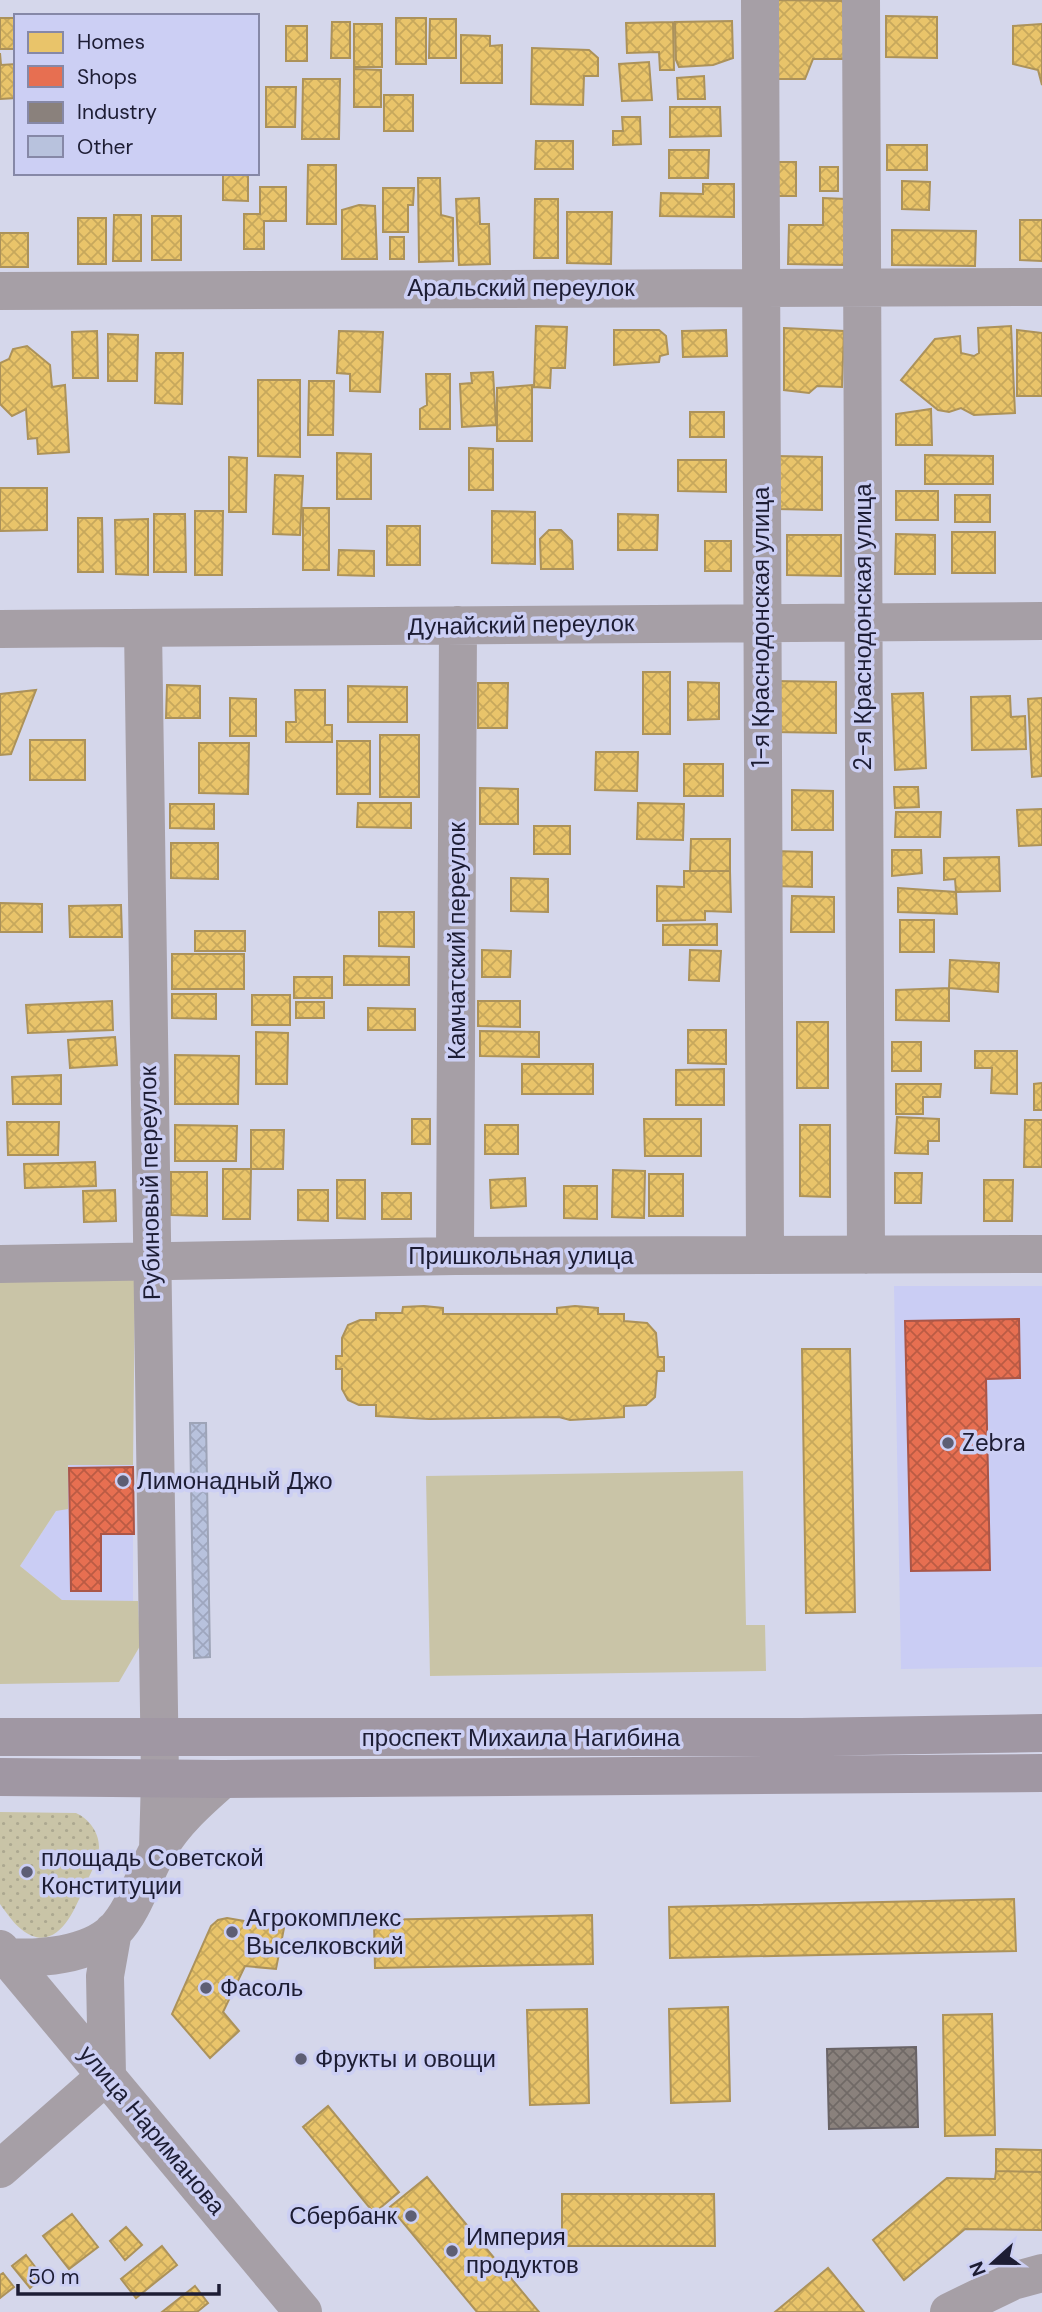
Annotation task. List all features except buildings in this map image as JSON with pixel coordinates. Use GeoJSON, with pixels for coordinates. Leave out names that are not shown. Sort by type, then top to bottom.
{"type":"FeatureCollection","features":[{"type":"Feature","properties":{"kind":"main road","name":"проспект Михаила Нагибина"},"geometry":{"type":"LineString","coordinates":[[0,1737],[801,1737],[1042,1733]]}},
{"type":"Feature","properties":{"kind":"main road","name":"проспект Михаила Нагибина"},"geometry":{"type":"LineString","coordinates":[[0,1777],[223,1779],[1042,1773]]}},
{"type":"Feature","properties":{"kind":"street","name":"1-я Краснодонская улица"},"geometry":{"type":"LineString","coordinates":[[760,0],[760,623],[765,1255]]}},
{"type":"Feature","properties":{"kind":"street","name":"2-я Краснодонская улица"},"geometry":{"type":"LineString","coordinates":[[861,0],[866,1255]]}},
{"type":"Feature","properties":{"kind":"street","name":"Аральский переулок"},"geometry":{"type":"LineString","coordinates":[[0,291],[1042,287]]}},
{"type":"Feature","properties":{"kind":"street","name":"Дунайский переулок"},"geometry":{"type":"LineString","coordinates":[[0,629],[1042,621]]}},
{"type":"Feature","properties":{"kind":"street","name":"Камчатский переулок"},"geometry":{"type":"LineString","coordinates":[[455,1256],[458,625]]}},
{"type":"Feature","properties":{"kind":"street","name":"Рубиновый переулок"},"geometry":{"type":"LineString","coordinates":[[143,628],[158,1738]]}},
{"type":"Feature","properties":{"kind":"street","name":"Пришкольная улица"},"geometry":{"type":"LineString","coordinates":[[0,1264],[455,1256],[1042,1254]]}},
{"type":"Feature","properties":{"kind":"street"},"geometry":{"type":"LineString","coordinates":[[0,1763],[46,1738]]}},
{"type":"Feature","properties":{"kind":"street"},"geometry":{"type":"LineString","coordinates":[[86,1738],[147,1815],[158,1850]]}},
{"type":"Feature","properties":{"kind":"street"},"geometry":{"type":"LineString","coordinates":[[158,1738],[158,1850]]}},
{"type":"Feature","properties":{"kind":"street"},"geometry":{"type":"LineString","coordinates":[[0,2169],[107,2076],[105,1976],[113,1931],[135,1897],[158,1850],[178,1821],[223,1779]]}},
{"type":"Feature","properties":{"kind":"street"},"geometry":{"type":"LineString","coordinates":[[3,1953],[32,1958],[59,1955],[90,1944],[113,1931]]}},
{"type":"Feature","properties":{"kind":"street","name":"улица Нариманова"},"geometry":{"type":"LineString","coordinates":[[3,1953],[303,2312]]}},
{"type":"Feature","properties":{"kind":"street"},"geometry":{"type":"LineString","coordinates":[[949,2312],[1013,2281],[1042,2273]]}},
{"type":"Feature","properties":{"kind":"shaded area"},"geometry":{"type":"Polygon","coordinates":[[[119,1267],[135,1282],[133,1465],[68,1465],[68,1509],[56,1511],[20,1566],[62,1600],[138,1601],[140,1646],[119,1682],[0,1684],[0,1271],[119,1267]]]}},
{"type":"Feature","properties":{"kind":"shaded area"},"geometry":{"type":"Polygon","coordinates":[[[894,1286],[1042,1286],[1042,1667],[901,1669],[894,1286]]]}},
{"type":"Feature","properties":{"kind":"shaded area"},"geometry":{"type":"Polygon","coordinates":[[[68,1465],[133,1465],[133,1601],[62,1600],[20,1566],[56,1511],[68,1465]]]}},
{"type":"Feature","properties":{"kind":"shaded area"},"geometry":{"type":"Polygon","coordinates":[[[743,1471],[746,1625],[765,1625],[766,1671],[430,1676],[426,1476],[743,1471]]]}},
{"type":"Feature","properties":{"kind":"shaded area"},"geometry":{"type":"Polygon","coordinates":[[[0,1812],[76,1813],[89,1822],[99,1841],[96,1862],[75,1908],[62,1927],[44,1938],[33,1936],[18,1927],[0,1904],[0,1812]]]}},
{"type":"Feature","properties":{"kind":"place","name":"Zebra"},"geometry":{"type":"Point","coordinates":[948,1443]}},
{"type":"Feature","properties":{"kind":"place","name":"Лимонадный Джо"},"geometry":{"type":"Point","coordinates":[123,1481]}},
{"type":"Feature","properties":{"kind":"place","name":"площадь Советской Конституции"},"geometry":{"type":"Point","coordinates":[27,1872]}},
{"type":"Feature","properties":{"kind":"place","name":"Агрокомплекс Выселковский"},"geometry":{"type":"Point","coordinates":[232,1932]}},
{"type":"Feature","properties":{"kind":"place","name":"Фасоль"},"geometry":{"type":"Point","coordinates":[206,1988]}},
{"type":"Feature","properties":{"kind":"place","name":"Фрукты и овощи"},"geometry":{"type":"Point","coordinates":[301,2059]}},
{"type":"Feature","properties":{"kind":"place","name":"Сбербанк"},"geometry":{"type":"Point","coordinates":[411,2216]}},
{"type":"Feature","properties":{"kind":"place","name":"Империя продуктов"},"geometry":{"type":"Point","coordinates":[452,2251]}}]}
